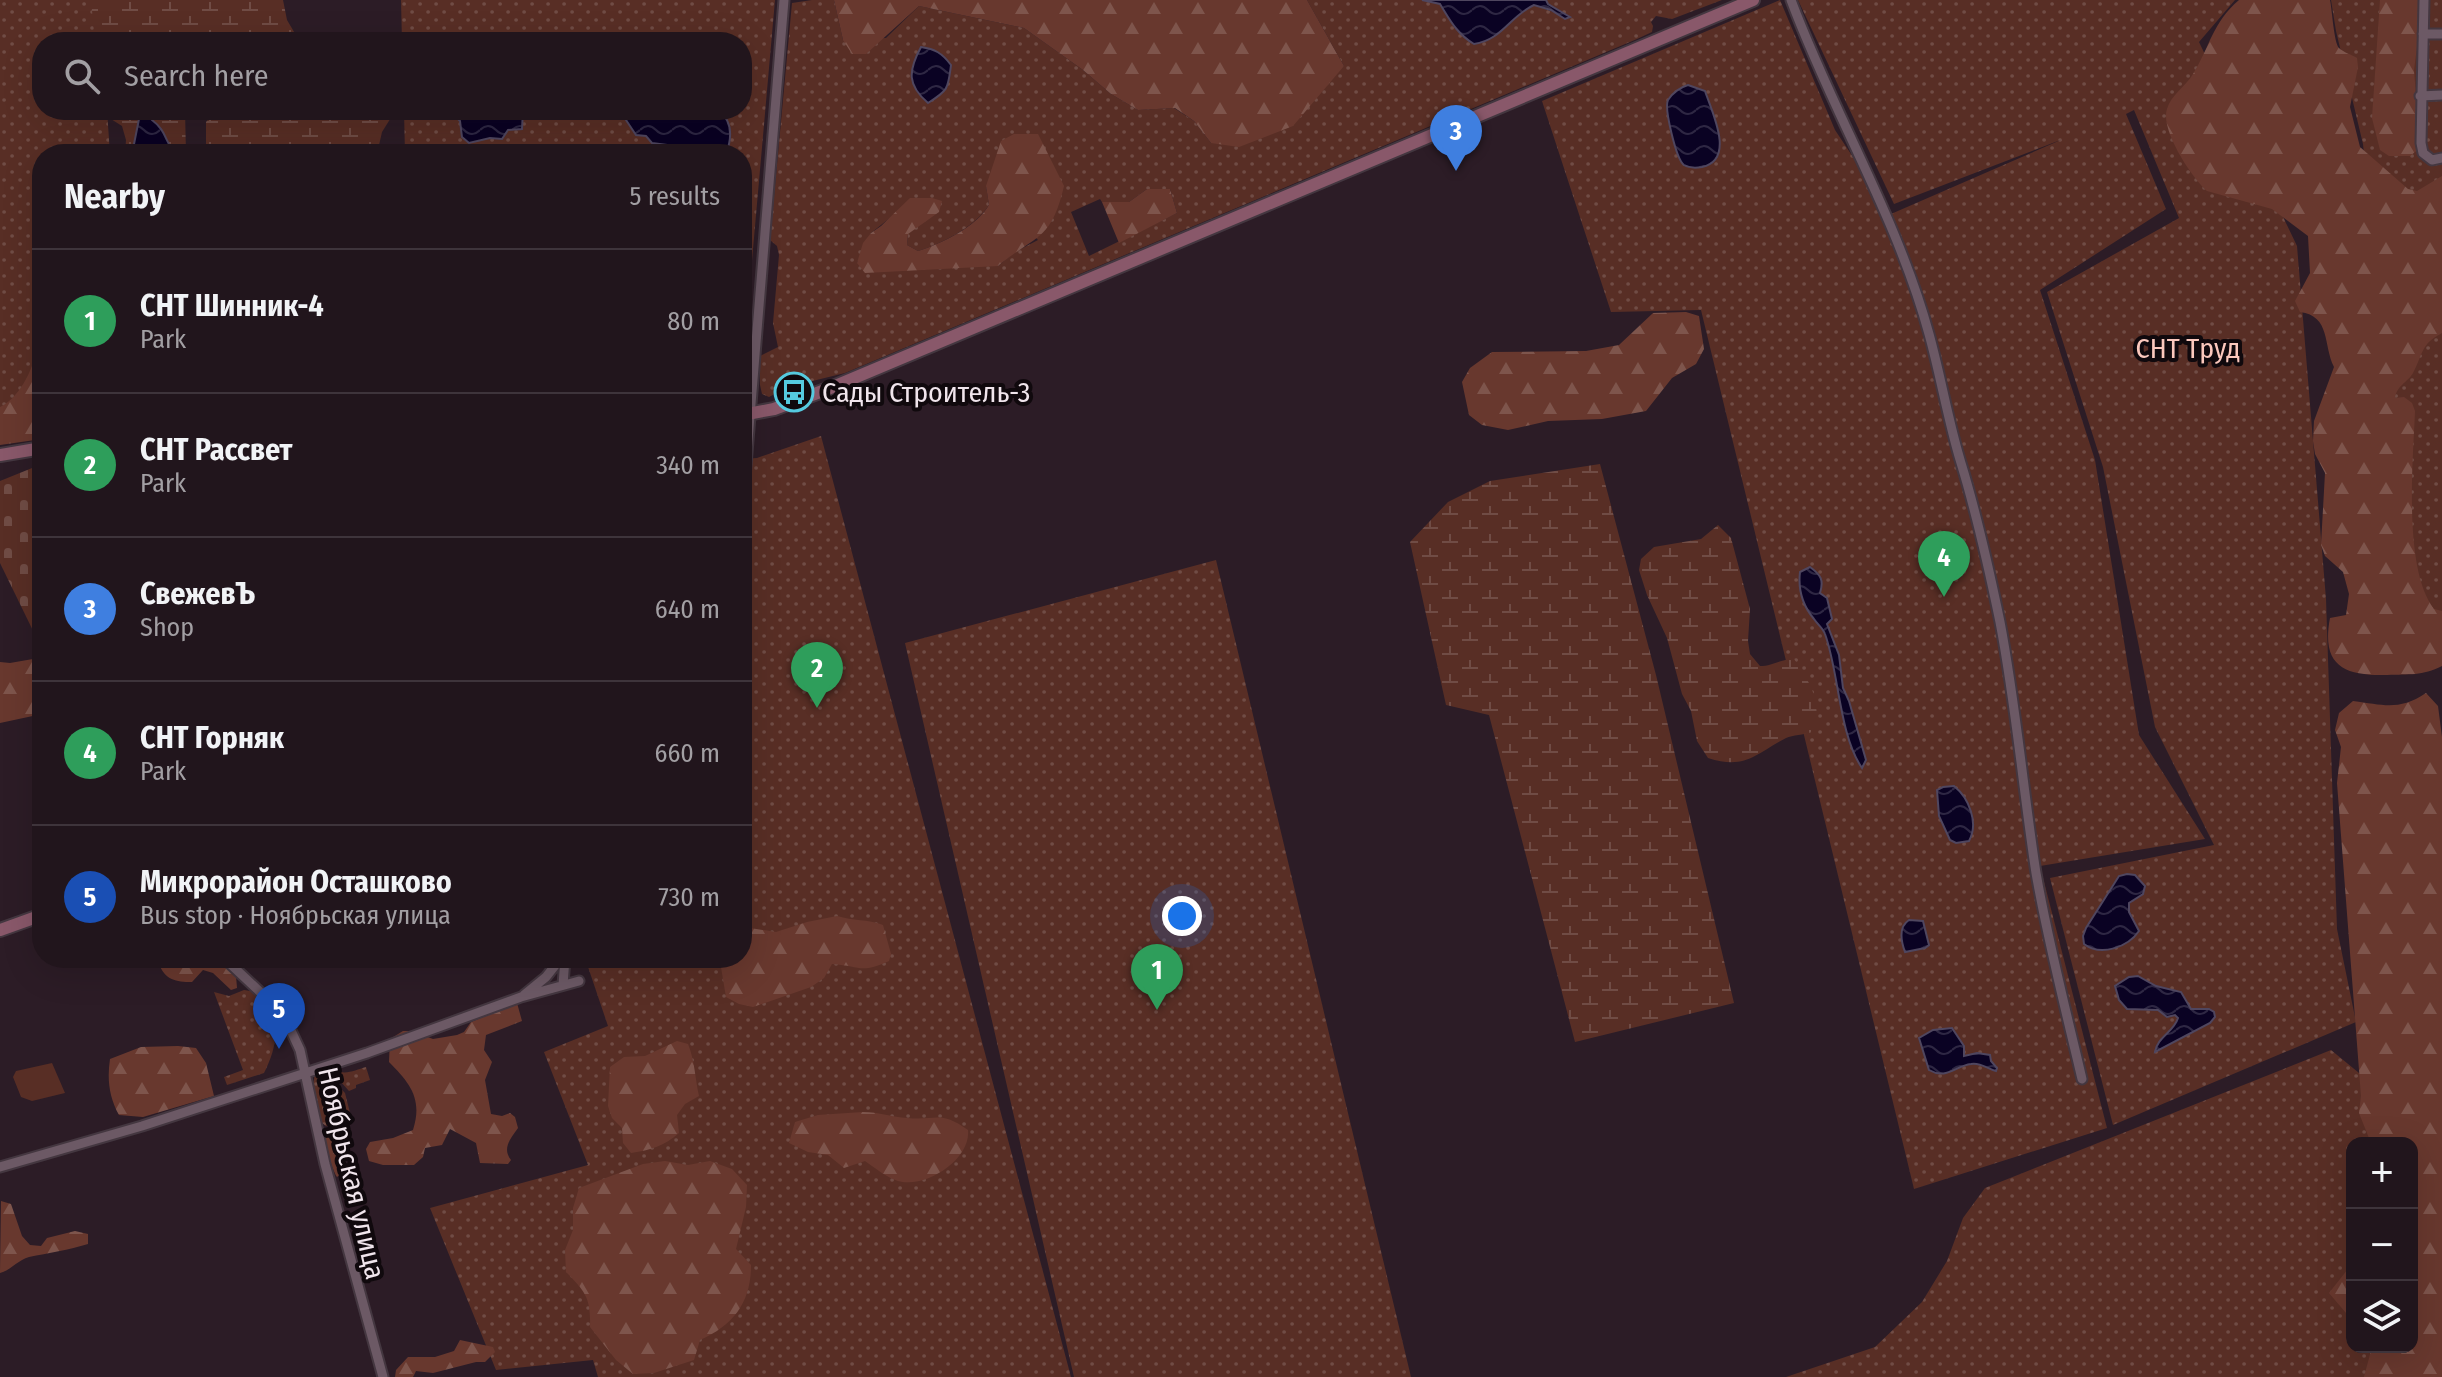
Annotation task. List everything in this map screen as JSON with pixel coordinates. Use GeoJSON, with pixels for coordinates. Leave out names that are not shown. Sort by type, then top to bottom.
{"type":"FeatureCollection","features":[{"type":"Feature","properties":{"kind":"street"},"geometry":{"type":"LineString","coordinates":[[752,337],[784,0]]}},
{"type":"Feature","properties":{"kind":"street"},"geometry":{"type":"LineString","coordinates":[[752,411],[774,409],[828,389],[1753,0]]}},
{"type":"Feature","properties":{"kind":"street"},"geometry":{"type":"LineString","coordinates":[[1791,0],[1814,61],[1878,194],[1908,267],[1929,333],[1997,608],[2012,691],[2041,900],[2082,1079]]}},
{"type":"Feature","properties":{"kind":"street"},"geometry":{"type":"LineString","coordinates":[[2424,0],[2420,96],[2423,153],[2432,160],[2442,158]]}},
{"type":"Feature","properties":{"kind":"street"},"geometry":{"type":"LineString","coordinates":[[2423,34],[2442,34]]}},
{"type":"Feature","properties":{"kind":"street"},"geometry":{"type":"LineString","coordinates":[[2420,96],[2442,95]]}},
{"type":"Feature","properties":{"kind":"street"},"geometry":{"type":"LineString","coordinates":[[0,455],[32,450]]}},
{"type":"Feature","properties":{"kind":"street"},"geometry":{"type":"LineString","coordinates":[[0,930],[32,919]]}},
{"type":"Feature","properties":{"kind":"street","name":"Ноябрьская улица"},"geometry":{"type":"LineString","coordinates":[[235,968],[257,987],[287,1022],[300,1050],[325,1164],[383,1377]]}},
{"type":"Feature","properties":{"kind":"street"},"geometry":{"type":"LineString","coordinates":[[521,997],[554,968]]}},
{"type":"Feature","properties":{"kind":"street"},"geometry":{"type":"LineString","coordinates":[[563,968],[563,985]]}},
{"type":"Feature","properties":{"kind":"street"},"geometry":{"type":"LineString","coordinates":[[0,1167],[142,1126],[421,1035],[521,997],[579,981]]}},
{"type":"Feature","properties":{"kind":"green space"},"geometry":{"type":"Polygon","coordinates":[[[0,0],[101,0],[103,32],[32,32],[32,120],[108,120],[109,144],[32,144],[32,437],[0,442],[0,0]]]}},
{"type":"Feature","properties":{"kind":"green space"},"geometry":{"type":"Polygon","coordinates":[[[91,0],[283,0],[287,20],[294,32],[94,32],[91,0]]]}},
{"type":"Feature","properties":{"kind":"green space"},"geometry":{"type":"Polygon","coordinates":[[[401,0],[775,0],[752,260],[752,144],[405,144],[404,120],[752,120],[752,32],[402,32],[401,0]]]}},
{"type":"Feature","properties":{"kind":"green space"},"geometry":{"type":"Polygon","coordinates":[[[834,0],[843,40],[886,38],[919,6],[1024,28],[1111,94],[1138,110],[1174,108],[1194,121],[1211,143],[1344,66],[1307,0],[1422,0],[1440,4],[1454,27],[1511,23],[1515,16],[1534,5],[1570,18],[1546,0],[1722,0],[1672,19],[1656,16],[1651,22],[1652,32],[1637,39],[845,373],[788,387],[769,397],[762,394],[760,385],[760,356],[778,347],[773,323],[779,255],[777,246],[770,240],[792,3],[834,0]],[[986,186],[989,205],[976,220],[958,233],[918,251],[907,245],[908,234],[896,213],[871,233],[857,263],[998,266],[1015,252],[1038,240],[986,186]],[[1147,189],[1129,202],[1102,202],[1100,199],[1071,212],[1089,256],[1177,213],[1170,189],[1147,189]]]}},
{"type":"Feature","properties":{"kind":"green space"},"geometry":{"type":"Polygon","coordinates":[[[834,0],[1307,0],[1344,66],[1293,126],[1239,147],[1211,143],[1194,121],[1175,108],[1138,110],[1111,94],[1024,28],[919,6],[866,54],[852,54],[843,40],[834,0]]]}},
{"type":"Feature","properties":{"kind":"green space","name":"СНТ Труд"},"geometry":{"type":"Polygon","coordinates":[[[1780,0],[1835,130],[1891,214],[2063,139],[1894,204],[1798,0],[2235,0],[2199,42],[2297,246],[2326,599],[2337,929],[2356,1022],[2113,1125],[2050,878],[2214,845],[2155,727],[2103,467],[2047,292],[2179,218],[2134,110],[2126,114],[2166,209],[2040,290],[2095,460],[2139,735],[2205,839],[2040,866],[2107,1128],[1914,1189],[1701,310],[1611,312],[1542,101],[1780,0]]]}},
{"type":"Feature","properties":{"kind":"green space"},"geometry":{"type":"Polygon","coordinates":[[[2239,0],[2330,0],[2337,45],[2357,58],[2350,107],[2360,147],[2408,189],[2417,191],[2442,176],[2442,333],[2426,345],[2413,373],[2395,398],[2404,397],[2412,403],[2415,411],[2412,485],[2414,542],[2424,591],[2434,609],[2442,611],[2442,666],[2428,671],[2372,675],[2348,670],[2333,657],[2328,634],[2330,618],[2346,615],[2349,594],[2343,572],[2325,556],[2321,545],[2325,473],[2315,454],[2314,421],[2334,367],[2321,325],[2317,319],[2300,312],[2295,301],[2310,273],[2308,236],[2272,209],[2207,191],[2185,164],[2168,128],[2166,118],[2169,104],[2193,74],[2223,17],[2239,0]]]}},
{"type":"Feature","properties":{"kind":"green space"},"geometry":{"type":"Polygon","coordinates":[[[2331,0],[2442,0],[2442,615],[2413,619],[2363,144],[2331,0]]]}},
{"type":"Feature","properties":{"kind":"green space"},"geometry":{"type":"Polygon","coordinates":[[[2380,0],[2423,0],[2414,70],[2420,148],[2410,156],[2389,156],[2380,150],[2372,118],[2380,0]]]}},
{"type":"Feature","properties":{"kind":"green space"},"geometry":{"type":"Polygon","coordinates":[[[112,120],[185,120],[186,144],[126,144],[122,126],[112,120]]]}},
{"type":"Feature","properties":{"kind":"green space"},"geometry":{"type":"Polygon","coordinates":[[[390,120],[379,144],[206,144],[206,122],[390,120]]]}},
{"type":"Feature","properties":{"kind":"green space"},"geometry":{"type":"Polygon","coordinates":[[[1014,134],[1038,134],[1064,186],[1054,217],[1041,235],[998,266],[865,273],[857,263],[863,243],[910,198],[942,201],[939,212],[908,234],[907,245],[918,251],[948,239],[976,220],[989,205],[986,186],[1001,141],[1014,134]]]}},
{"type":"Feature","properties":{"kind":"green space"},"geometry":{"type":"Polygon","coordinates":[[[1147,189],[1170,189],[1177,213],[1119,243],[1102,202],[1129,202],[1147,189]]]}},
{"type":"Feature","properties":{"kind":"green space"},"geometry":{"type":"Polygon","coordinates":[[[1686,312],[1699,316],[1704,349],[1696,364],[1672,378],[1646,411],[1602,419],[1548,421],[1508,430],[1482,425],[1469,415],[1462,382],[1470,368],[1492,352],[1586,351],[1619,345],[1653,313],[1686,312]]]}},
{"type":"Feature","properties":{"kind":"green space"},"geometry":{"type":"Polygon","coordinates":[[[32,364],[32,440],[0,445],[0,407],[13,397],[32,364]]]}},
{"type":"Feature","properties":{"kind":"green space"},"geometry":{"type":"Polygon","coordinates":[[[821,436],[1071,1377],[598,1377],[593,1360],[496,1370],[430,1208],[588,1165],[544,1052],[608,1026],[588,968],[752,968],[752,458],[821,436]]]}},
{"type":"Feature","properties":{"kind":"green space"},"geometry":{"type":"Polygon","coordinates":[[[1600,464],[1656,675],[1734,1003],[1575,1042],[1489,715],[1446,705],[1410,542],[1448,502],[1490,481],[1600,464]]]}},
{"type":"Feature","properties":{"kind":"green space"},"geometry":{"type":"Polygon","coordinates":[[[32,468],[32,629],[0,563],[0,481],[32,468]]]}},
{"type":"Feature","properties":{"kind":"green space"},"geometry":{"type":"Polygon","coordinates":[[[1718,525],[1731,538],[1750,609],[1750,654],[1760,666],[1794,659],[1810,685],[1816,703],[1812,732],[1786,738],[1750,758],[1732,762],[1708,758],[1697,741],[1691,711],[1682,694],[1667,638],[1639,570],[1641,559],[1654,547],[1701,539],[1718,525]]]}},
{"type":"Feature","properties":{"kind":"green space"},"geometry":{"type":"Polygon","coordinates":[[[1216,560],[1411,1377],[1074,1377],[905,643],[1216,560]]]}},
{"type":"Feature","properties":{"kind":"green space"},"geometry":{"type":"Polygon","coordinates":[[[32,659],[32,716],[0,723],[0,662],[32,659]]]}},
{"type":"Feature","properties":{"kind":"green space"},"geometry":{"type":"Polygon","coordinates":[[[2426,693],[2438,706],[2442,737],[2442,1377],[2364,1377],[2370,1353],[2418,1353],[2418,1137],[2369,1137],[2359,1113],[2361,1096],[2337,783],[2341,747],[2335,730],[2339,713],[2353,701],[2383,705],[2416,699],[2426,693]]]}},
{"type":"Feature","properties":{"kind":"green space"},"geometry":{"type":"Polygon","coordinates":[[[837,916],[883,925],[891,954],[889,961],[866,968],[832,964],[824,978],[811,987],[753,1007],[726,997],[721,968],[752,968],[752,928],[776,932],[837,916]]]}},
{"type":"Feature","properties":{"kind":"green space"},"geometry":{"type":"Polygon","coordinates":[[[161,968],[228,968],[236,976],[237,988],[231,990],[213,973],[203,970],[192,982],[172,979],[161,968]]]}},
{"type":"Feature","properties":{"kind":"green space"},"geometry":{"type":"Polygon","coordinates":[[[244,990],[256,992],[264,1002],[273,1021],[275,1040],[264,1073],[227,1085],[224,1077],[243,1070],[214,992],[229,996],[244,990]]]}},
{"type":"Feature","properties":{"kind":"green space"},"geometry":{"type":"Polygon","coordinates":[[[517,1003],[522,1021],[486,1035],[484,1050],[492,1062],[485,1080],[491,1114],[502,1116],[510,1113],[515,1117],[518,1128],[508,1144],[507,1152],[511,1160],[508,1164],[480,1163],[476,1143],[450,1129],[442,1145],[425,1148],[423,1157],[414,1165],[383,1165],[369,1161],[366,1149],[370,1142],[413,1130],[416,1119],[413,1092],[389,1062],[390,1039],[403,1031],[433,1039],[457,1035],[464,1032],[471,1022],[517,1003]]]}},
{"type":"Feature","properties":{"kind":"green space"},"geometry":{"type":"Polygon","coordinates":[[[677,1041],[688,1044],[699,1096],[685,1104],[677,1115],[679,1133],[657,1147],[631,1153],[623,1143],[622,1128],[612,1118],[608,1106],[610,1067],[624,1057],[645,1056],[677,1041]]]}},
{"type":"Feature","properties":{"kind":"green space"},"geometry":{"type":"Polygon","coordinates":[[[141,1047],[196,1048],[206,1063],[214,1096],[143,1117],[119,1115],[110,1088],[110,1059],[141,1047]]]}},
{"type":"Feature","properties":{"kind":"green space"},"geometry":{"type":"Polygon","coordinates":[[[2331,1050],[2442,1141],[2442,1377],[1786,1377],[1875,1347],[1922,1302],[1947,1261],[1963,1218],[1985,1188],[2331,1050]]]}},
{"type":"Feature","properties":{"kind":"green space"},"geometry":{"type":"Polygon","coordinates":[[[52,1063],[65,1093],[32,1101],[21,1097],[13,1077],[16,1071],[52,1063]]]}},
{"type":"Feature","properties":{"kind":"green space"},"geometry":{"type":"Polygon","coordinates":[[[366,1067],[370,1080],[349,1091],[332,1072],[333,1068],[345,1072],[366,1067]]]}},
{"type":"Feature","properties":{"kind":"green space"},"geometry":{"type":"Polygon","coordinates":[[[324,1071],[345,1093],[351,1117],[326,1126],[322,1123],[313,1086],[315,1073],[324,1071]]]}},
{"type":"Feature","properties":{"kind":"green space"},"geometry":{"type":"Polygon","coordinates":[[[863,1112],[907,1118],[944,1118],[968,1130],[967,1141],[962,1152],[944,1170],[921,1181],[909,1182],[889,1177],[865,1161],[844,1168],[828,1155],[808,1152],[789,1143],[795,1122],[818,1115],[863,1112]]]}},
{"type":"Feature","properties":{"kind":"green space"},"geometry":{"type":"Polygon","coordinates":[[[328,1130],[336,1142],[349,1145],[349,1149],[340,1156],[344,1167],[337,1177],[322,1134],[328,1130]]]}},
{"type":"Feature","properties":{"kind":"green space"},"geometry":{"type":"Polygon","coordinates":[[[665,1161],[688,1165],[710,1161],[732,1169],[747,1185],[746,1207],[736,1249],[751,1265],[750,1278],[738,1311],[722,1327],[700,1340],[694,1360],[654,1373],[633,1374],[616,1360],[590,1327],[586,1296],[566,1272],[565,1250],[573,1230],[573,1208],[579,1188],[643,1164],[665,1161]]]}},
{"type":"Feature","properties":{"kind":"green space"},"geometry":{"type":"Polygon","coordinates":[[[1,1201],[11,1204],[22,1236],[30,1245],[41,1246],[47,1238],[75,1231],[88,1234],[88,1244],[29,1257],[0,1273],[1,1201]]]}},
{"type":"Feature","properties":{"kind":"green space"},"geometry":{"type":"Polygon","coordinates":[[[2346,1272],[2346,1313],[2329,1293],[2346,1272]]]}},
{"type":"Feature","properties":{"kind":"green space"},"geometry":{"type":"Polygon","coordinates":[[[460,1340],[493,1347],[495,1352],[485,1362],[433,1373],[416,1371],[413,1377],[395,1377],[396,1370],[408,1357],[435,1357],[454,1351],[460,1340]]]}},
{"type":"Feature","properties":{"kind":"water"},"geometry":{"type":"Polygon","coordinates":[[[1422,0],[1546,0],[1570,17],[1565,19],[1551,10],[1534,5],[1492,38],[1474,44],[1458,31],[1440,4],[1422,0]]]}},
{"type":"Feature","properties":{"kind":"water"},"geometry":{"type":"Polygon","coordinates":[[[921,47],[938,52],[951,65],[946,88],[928,103],[916,90],[912,77],[921,47]]]}},
{"type":"Feature","properties":{"kind":"water"},"geometry":{"type":"Polygon","coordinates":[[[1688,85],[1705,91],[1720,145],[1712,163],[1695,168],[1681,161],[1674,144],[1667,105],[1672,95],[1688,85]]]}},
{"type":"Feature","properties":{"kind":"water"},"geometry":{"type":"Polygon","coordinates":[[[139,120],[152,120],[169,144],[134,144],[139,120]]]}},
{"type":"Feature","properties":{"kind":"water"},"geometry":{"type":"Polygon","coordinates":[[[522,120],[522,129],[508,130],[502,139],[490,138],[469,143],[462,137],[460,121],[522,120]]]}},
{"type":"Feature","properties":{"kind":"water"},"geometry":{"type":"Polygon","coordinates":[[[626,120],[726,120],[730,130],[728,144],[660,144],[652,143],[646,136],[636,135],[626,120]]]}},
{"type":"Feature","properties":{"kind":"water"},"geometry":{"type":"Polygon","coordinates":[[[1810,567],[1821,578],[1820,593],[1827,598],[1832,619],[1827,624],[1839,655],[1843,688],[1866,760],[1862,768],[1848,738],[1825,634],[1802,597],[1800,572],[1810,567]]]}},
{"type":"Feature","properties":{"kind":"water"},"geometry":{"type":"Polygon","coordinates":[[[1954,786],[1968,804],[1973,819],[1969,841],[1956,843],[1950,840],[1939,816],[1937,790],[1954,786]]]}},
{"type":"Feature","properties":{"kind":"water"},"geometry":{"type":"Polygon","coordinates":[[[2135,875],[2145,886],[2143,894],[2129,903],[2129,912],[2139,931],[2121,946],[2106,950],[2091,948],[2084,944],[2086,928],[2119,876],[2135,875]]]}},
{"type":"Feature","properties":{"kind":"water"},"geometry":{"type":"Polygon","coordinates":[[[1909,920],[1923,921],[1929,945],[1905,952],[1902,930],[1909,920]]]}},
{"type":"Feature","properties":{"kind":"water"},"geometry":{"type":"Polygon","coordinates":[[[2138,976],[2156,986],[2181,992],[2191,1009],[2209,1009],[2215,1017],[2210,1023],[2155,1052],[2178,1018],[2175,1015],[2167,1017],[2158,1010],[2127,1009],[2119,1000],[2115,986],[2129,977],[2138,976]]]}},
{"type":"Feature","properties":{"kind":"water"},"geometry":{"type":"Polygon","coordinates":[[[1952,1028],[1964,1046],[1964,1056],[1977,1053],[1990,1055],[1996,1071],[1975,1064],[1940,1074],[1929,1070],[1919,1038],[1933,1030],[1952,1028]]]}},
{"type":"Feature","properties":{"kind":"place","name":"СвежевЪ"},"geometry":{"type":"Point","coordinates":[1456,171]}},
{"type":"Feature","properties":{"kind":"place","name":"Сады Строитель-3"},"geometry":{"type":"Point","coordinates":[794,392]}},
{"type":"Feature","properties":{"kind":"place","name":"СНТ Горняк"},"geometry":{"type":"Point","coordinates":[1944,597]}},
{"type":"Feature","properties":{"kind":"place","name":"СНТ Рассвет"},"geometry":{"type":"Point","coordinates":[817,708]}},
{"type":"Feature","properties":{"kind":"place","name":"СНТ Шинник-4"},"geometry":{"type":"Point","coordinates":[1157,1010]}},
{"type":"Feature","properties":{"kind":"place","name":"Микрорайон Осташково"},"geometry":{"type":"Point","coordinates":[279,1049]}}]}
